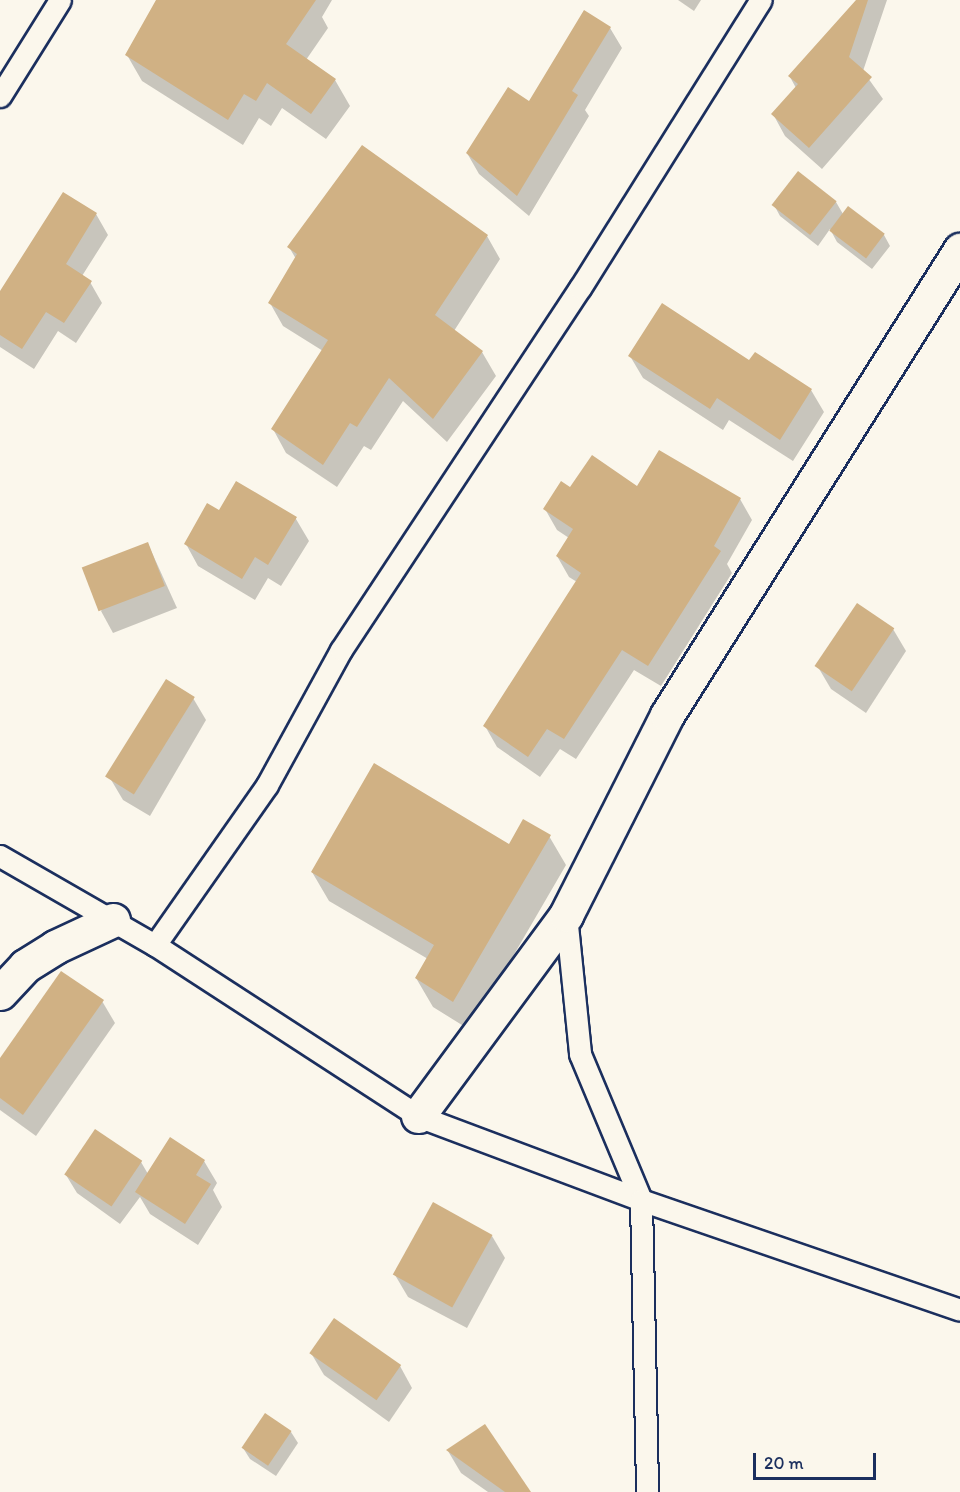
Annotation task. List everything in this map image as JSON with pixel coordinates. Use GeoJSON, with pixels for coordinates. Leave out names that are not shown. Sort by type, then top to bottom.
{"type":"FeatureCollection","features":[{"type":"Feature","properties":{"kind":"street"},"geometry":{"type":"LineString","coordinates":[[418,1116],[566,915],[667,715],[960,250]]}},
{"type":"Feature","properties":{"kind":"street"},"geometry":{"type":"LineString","coordinates":[[0,993],[25,966],[55,947],[113,920]]}},
{"type":"Feature","properties":{"kind":"lane"},"geometry":{"type":"LineString","coordinates":[[0,96],[60,0]]}},
{"type":"Feature","properties":{"kind":"lane"},"geometry":{"type":"LineString","coordinates":[[155,945],[267,785],[341,650],[580,288],[761,0]]}},
{"type":"Feature","properties":{"kind":"lane"},"geometry":{"type":"LineString","coordinates":[[0,856],[155,945],[418,1116],[641,1200],[960,1310]]}},
{"type":"Feature","properties":{"kind":"lane"},"geometry":{"type":"LineString","coordinates":[[566,915],[580,1054],[641,1200],[647,1492]]}},
{"type":"Feature","properties":{"kind":"building"},"geometry":{"type":"Polygon","coordinates":[[[156,0],[316,0],[286,44],[336,79],[311,114],[267,83],[256,101],[244,94],[228,120],[125,55],[156,0]]]}},
{"type":"Feature","properties":{"kind":"building"},"geometry":{"type":"Polygon","coordinates":[[[856,0],[868,0],[849,57],[872,77],[809,148],[771,114],[798,84],[788,76],[856,0]]]}},
{"type":"Feature","properties":{"kind":"building"},"geometry":{"type":"Polygon","coordinates":[[[584,10],[611,27],[572,91],[578,95],[517,196],[466,153],[508,87],[529,101],[584,10]]]}},
{"type":"Feature","properties":{"kind":"building"},"geometry":{"type":"Polygon","coordinates":[[[362,145],[488,235],[435,315],[483,351],[433,419],[389,378],[357,427],[350,423],[323,465],[271,429],[328,340],[268,303],[297,254],[287,247],[362,145]]]}},
{"type":"Feature","properties":{"kind":"building"},"geometry":{"type":"Polygon","coordinates":[[[798,171],[837,201],[810,235],[772,205],[798,171]]]}},
{"type":"Feature","properties":{"kind":"building"},"geometry":{"type":"Polygon","coordinates":[[[63,192],[97,213],[66,264],[92,281],[64,323],[46,312],[22,349],[0,335],[0,291],[63,192]]]}},
{"type":"Feature","properties":{"kind":"building"},"geometry":{"type":"Polygon","coordinates":[[[848,206],[885,234],[866,258],[829,231],[848,206]]]}},
{"type":"Feature","properties":{"kind":"building"},"geometry":{"type":"Polygon","coordinates":[[[662,303],[749,360],[755,352],[812,389],[780,440],[717,398],[710,409],[628,356],[662,303]]]}},
{"type":"Feature","properties":{"kind":"building"},"geometry":{"type":"Polygon","coordinates":[[[659,450],[741,498],[714,546],[721,551],[648,666],[622,650],[564,739],[547,729],[528,757],[483,726],[581,573],[556,556],[573,529],[543,509],[561,481],[570,487],[592,455],[637,486],[659,450]]]}},
{"type":"Feature","properties":{"kind":"building"},"geometry":{"type":"Polygon","coordinates":[[[236,481],[297,517],[268,565],[255,557],[242,579],[184,544],[207,503],[219,510],[236,481]]]}},
{"type":"Feature","properties":{"kind":"building"},"geometry":{"type":"Polygon","coordinates":[[[148,542],[165,586],[99,611],[82,567],[148,542]]]}},
{"type":"Feature","properties":{"kind":"building"},"geometry":{"type":"Polygon","coordinates":[[[857,603],[894,628],[852,691],[815,666],[857,603]]]}},
{"type":"Feature","properties":{"kind":"building"},"geometry":{"type":"Polygon","coordinates":[[[166,679],[195,697],[134,795],[105,777],[166,679]]]}},
{"type":"Feature","properties":{"kind":"building"},"geometry":{"type":"Polygon","coordinates":[[[374,763],[509,844],[523,819],[551,835],[453,1002],[415,978],[434,945],[311,872],[374,763]]]}},
{"type":"Feature","properties":{"kind":"building"},"geometry":{"type":"Polygon","coordinates":[[[61,971],[104,1000],[23,1115],[0,1098],[0,1058],[61,971]]]}},
{"type":"Feature","properties":{"kind":"building"},"geometry":{"type":"Polygon","coordinates":[[[95,1129],[142,1161],[111,1206],[64,1175],[95,1129]]]}},
{"type":"Feature","properties":{"kind":"building"},"geometry":{"type":"Polygon","coordinates":[[[170,1137],[205,1160],[196,1175],[211,1184],[185,1224],[135,1192],[170,1137]]]}},
{"type":"Feature","properties":{"kind":"building"},"geometry":{"type":"Polygon","coordinates":[[[433,1202],[492,1235],[452,1308],[393,1275],[433,1202]]]}},
{"type":"Feature","properties":{"kind":"building"},"geometry":{"type":"Polygon","coordinates":[[[334,1318],[401,1365],[377,1400],[309,1353],[334,1318]]]}},
{"type":"Feature","properties":{"kind":"building"},"geometry":{"type":"Polygon","coordinates":[[[265,1413],[292,1431],[268,1466],[242,1448],[265,1413]]]}},
{"type":"Feature","properties":{"kind":"building"},"geometry":{"type":"Polygon","coordinates":[[[485,1424],[531,1492],[505,1492],[446,1450],[485,1424]]]}}]}
